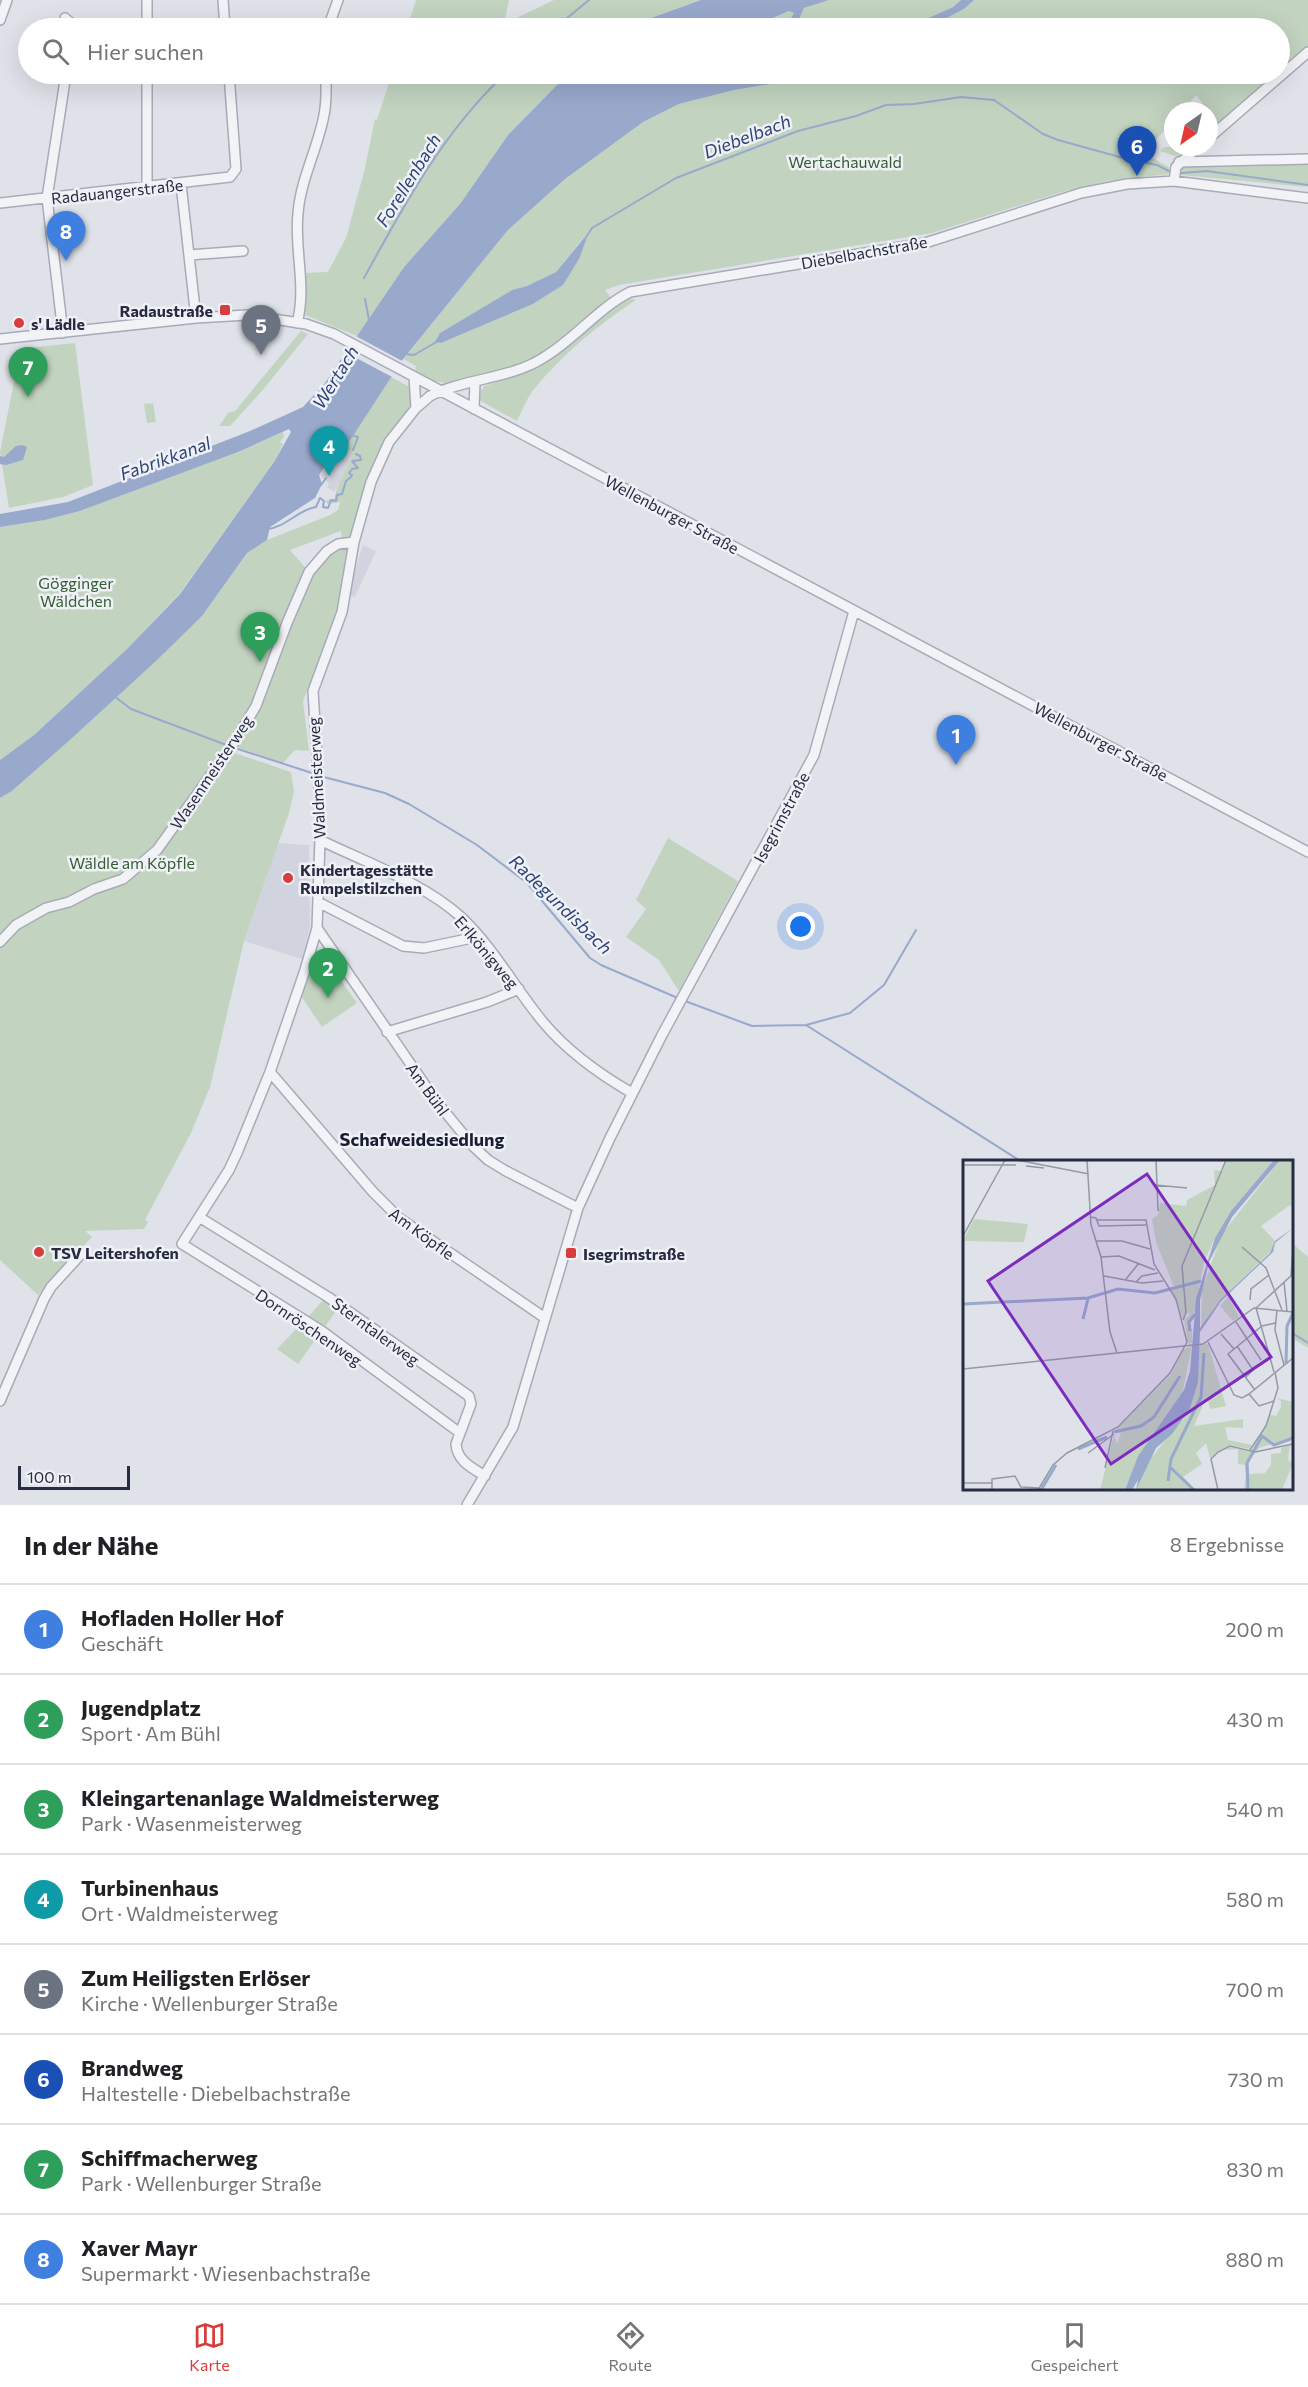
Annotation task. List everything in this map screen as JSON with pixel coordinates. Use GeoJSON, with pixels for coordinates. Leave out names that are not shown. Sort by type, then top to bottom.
{"type":"FeatureCollection","features":[{"type":"Feature","properties":{"kind":"street"},"geometry":{"type":"LineString","coordinates":[[0,20],[7,0]]}},
{"type":"Feature","properties":{"kind":"street"},"geometry":{"type":"LineString","coordinates":[[147,0],[147,18]]}},
{"type":"Feature","properties":{"kind":"street"},"geometry":{"type":"LineString","coordinates":[[223,0],[224,18]]}},
{"type":"Feature","properties":{"kind":"street"},"geometry":{"type":"LineString","coordinates":[[332,18],[338,0]]}},
{"type":"Feature","properties":{"kind":"street"},"geometry":{"type":"LineString","coordinates":[[1290,68],[1308,52]]}},
{"type":"Feature","properties":{"kind":"street"},"geometry":{"type":"LineString","coordinates":[[63,333],[47,198],[64,84]]}},
{"type":"Feature","properties":{"kind":"street"},"geometry":{"type":"LineString","coordinates":[[147,84],[147,188]]}},
{"type":"Feature","properties":{"kind":"street","name":"Radauangerstraße"},"geometry":{"type":"LineString","coordinates":[[0,202],[226,179],[233,175],[236,169],[230,84]]}},
{"type":"Feature","properties":{"kind":"street"},"geometry":{"type":"LineString","coordinates":[[297,323],[301,306],[298,210],[304,180],[324,114],[326,84]]}},
{"type":"Feature","properties":{"kind":"street"},"geometry":{"type":"LineString","coordinates":[[1218,130],[1271,84]]}},
{"type":"Feature","properties":{"kind":"street"},"geometry":{"type":"LineString","coordinates":[[1174,181],[1176,167],[1187,156]]}},
{"type":"Feature","properties":{"kind":"street"},"geometry":{"type":"LineString","coordinates":[[1179,162],[1308,159]]}},
{"type":"Feature","properties":{"kind":"street","name":"Diebelbachstraße"},"geometry":{"type":"LineString","coordinates":[[441,391],[501,374],[542,359],[567,341],[597,313],[630,292],[925,243],[1081,193],[1127,184],[1174,181],[1308,198]]}},
{"type":"Feature","properties":{"kind":"street"},"geometry":{"type":"LineString","coordinates":[[181,184],[196,318]]}},
{"type":"Feature","properties":{"kind":"street"},"geometry":{"type":"LineString","coordinates":[[189,255],[243,251]]}},
{"type":"Feature","properties":{"kind":"street","name":"Wellenburger Straße"},"geometry":{"type":"LineString","coordinates":[[0,339],[196,318],[246,315],[297,323],[343,339],[1308,852]]}},
{"type":"Feature","properties":{"kind":"street"},"geometry":{"type":"LineString","coordinates":[[414,377],[416,408]]}},
{"type":"Feature","properties":{"kind":"street"},"geometry":{"type":"LineString","coordinates":[[474,409],[475,381]]}},
{"type":"Feature","properties":{"kind":"street","name":"Waldmeisterweg"},"geometry":{"type":"LineString","coordinates":[[200,1217],[229,1170],[270,1072],[317,928],[320,840],[313,691],[342,612],[354,542],[371,482],[388,442],[416,408],[430,396],[441,391]]}},
{"type":"Feature","properties":{"kind":"street","name":"Wasenmeisterweg"},"geometry":{"type":"LineString","coordinates":[[0,942],[16,924],[46,908],[69,902],[123,879],[157,850],[230,747],[256,705],[309,572],[321,557],[338,544],[354,542]]}},
{"type":"Feature","properties":{"kind":"street","name":"Isegrimstraße"},"geometry":{"type":"LineString","coordinates":[[467,1505],[513,1427],[578,1208],[632,1094],[814,755],[854,611]]}},
{"type":"Feature","properties":{"kind":"street","name":"Erlkönigweg"},"geometry":{"type":"LineString","coordinates":[[320,840],[426,892],[462,918],[564,1045],[583,1061],[632,1094]]}},
{"type":"Feature","properties":{"kind":"street"},"geometry":{"type":"LineString","coordinates":[[318,902],[403,946],[415,949],[477,937]]}},
{"type":"Feature","properties":{"kind":"street","name":"Am Bühl"},"geometry":{"type":"LineString","coordinates":[[317,928],[387,1032],[458,1129],[488,1160],[578,1208]]}},
{"type":"Feature","properties":{"kind":"street"},"geometry":{"type":"LineString","coordinates":[[387,1032],[487,1002],[519,989]]}},
{"type":"Feature","properties":{"kind":"street","name":"Am Köpfle"},"geometry":{"type":"LineString","coordinates":[[270,1072],[373,1192],[399,1218],[545,1318]]}},
{"type":"Feature","properties":{"kind":"street","name":"Sterntalerweg"},"geometry":{"type":"LineString","coordinates":[[200,1217],[328,1297],[469,1396],[471,1404],[456,1444],[458,1454],[466,1464],[485,1476]]}},
{"type":"Feature","properties":{"kind":"street","name":"Dornröschenweg"},"geometry":{"type":"LineString","coordinates":[[200,1217],[182,1244],[305,1320],[460,1433]]}},
{"type":"Feature","properties":{"kind":"street"},"geometry":{"type":"LineString","coordinates":[[0,1401],[44,1299],[51,1287],[82,1253]]}},
{"type":"Feature","properties":{"kind":"shaded area"},"geometry":{"type":"Polygon","coordinates":[[[349,451],[353,456],[343,480],[334,492],[327,487],[329,483],[319,475],[330,459],[349,451]]]}},
{"type":"Feature","properties":{"kind":"shaded area"},"geometry":{"type":"Polygon","coordinates":[[[363,545],[376,551],[355,597],[350,596],[355,569],[363,545]]]}},
{"type":"Feature","properties":{"kind":"shaded area","name":"Kindertagesstätte Rumpelstilzchen"},"geometry":{"type":"Polygon","coordinates":[[[278,843],[309,845],[310,926],[302,959],[244,941],[278,843]]]}},
{"type":"Feature","properties":{"kind":"green space"},"geometry":{"type":"Polygon","coordinates":[[[416,0],[509,0],[505,18],[410,18],[416,0]]]}},
{"type":"Feature","properties":{"kind":"green space"},"geometry":{"type":"Polygon","coordinates":[[[554,0],[701,0],[651,18],[516,18],[554,0]]]}},
{"type":"Feature","properties":{"kind":"green space"},"geometry":{"type":"Polygon","coordinates":[[[829,0],[961,0],[953,7],[928,18],[800,18],[804,8],[829,0]]]}},
{"type":"Feature","properties":{"kind":"green space"},"geometry":{"type":"Polygon","coordinates":[[[974,0],[1308,0],[1308,47],[1290,62],[1290,18],[946,18],[964,9],[974,0]]]}},
{"type":"Feature","properties":{"kind":"green space"},"geometry":{"type":"Polygon","coordinates":[[[789,11],[794,13],[791,18],[773,18],[789,11]]]}},
{"type":"Feature","properties":{"kind":"green space"},"geometry":{"type":"Polygon","coordinates":[[[389,84],[558,84],[508,135],[460,204],[404,267],[357,336],[305,315],[304,273],[328,272],[346,238],[364,172],[375,119],[377,120],[389,84]]]}},
{"type":"Feature","properties":{"kind":"green space","name":"Wertachauwald"},"geometry":{"type":"Polygon","coordinates":[[[771,84],[1265,84],[1218,123],[1218,102],[1202,102],[1196,95],[1190,102],[1164,102],[1164,131],[1154,142],[1131,146],[1169,167],[1169,174],[1108,181],[1065,191],[932,233],[619,285],[605,290],[611,298],[594,310],[564,339],[529,361],[445,383],[434,381],[415,372],[416,366],[403,359],[508,230],[565,179],[612,144],[643,122],[679,104],[734,90],[771,84]],[[583,238],[556,272],[527,286],[512,290],[440,333],[441,343],[533,304],[563,285],[583,238]]]}},
{"type":"Feature","properties":{"kind":"green space"},"geometry":{"type":"Polygon","coordinates":[[[1308,161],[1308,187],[1181,175],[1182,168],[1189,164],[1308,161]]]}},
{"type":"Feature","properties":{"kind":"green space"},"geometry":{"type":"Polygon","coordinates":[[[630,298],[636,300],[580,342],[543,379],[530,395],[517,421],[479,400],[479,393],[485,386],[539,367],[617,304],[630,298]]]}},
{"type":"Feature","properties":{"kind":"green space"},"geometry":{"type":"Polygon","coordinates":[[[301,331],[308,334],[261,392],[230,426],[219,426],[228,413],[235,411],[301,331]]]}},
{"type":"Feature","properties":{"kind":"green space"},"geometry":{"type":"Polygon","coordinates":[[[75,343],[93,485],[63,497],[9,508],[0,452],[14,382],[29,376],[27,348],[75,343]]]}},
{"type":"Feature","properties":{"kind":"green space","name":"Wäldle am Köpfle"},"geometry":{"type":"Polygon","coordinates":[[[391,377],[413,389],[413,405],[386,441],[351,538],[342,539],[341,531],[290,550],[309,572],[333,549],[351,548],[339,610],[303,701],[309,751],[295,750],[283,763],[232,745],[224,745],[229,751],[291,772],[294,791],[289,813],[244,941],[210,1087],[191,1133],[145,1220],[148,1222],[144,1229],[85,1231],[92,1237],[38,1295],[0,1260],[0,798],[12,791],[71,739],[202,616],[247,553],[267,540],[338,510],[340,502],[328,504],[325,501],[335,498],[339,484],[353,456],[349,451],[342,458],[340,454],[391,377]]]}},
{"type":"Feature","properties":{"kind":"green space"},"geometry":{"type":"Polygon","coordinates":[[[153,403],[156,422],[147,423],[144,404],[153,403]]]}},
{"type":"Feature","properties":{"kind":"green space","name":"Gögginger Wäldchen"},"geometry":{"type":"Polygon","coordinates":[[[283,432],[284,437],[280,442],[283,444],[274,462],[180,593],[127,649],[34,735],[0,760],[0,527],[45,520],[80,511],[238,452],[283,432]]]}},
{"type":"Feature","properties":{"kind":"green space"},"geometry":{"type":"Polygon","coordinates":[[[668,838],[738,881],[679,991],[659,960],[626,937],[646,909],[636,900],[668,838]]]}},
{"type":"Feature","properties":{"kind":"green space"},"geometry":{"type":"Polygon","coordinates":[[[332,968],[357,1003],[322,1027],[299,993],[307,972],[332,968]]]}},
{"type":"Feature","properties":{"kind":"green space"},"geometry":{"type":"Polygon","coordinates":[[[1293,1244],[1308,1257],[1308,1348],[1293,1339],[1293,1244]]]}},
{"type":"Feature","properties":{"kind":"green space"},"geometry":{"type":"Polygon","coordinates":[[[324,1299],[338,1308],[324,1328],[308,1317],[324,1299]]]}},
{"type":"Feature","properties":{"kind":"green space"},"geometry":{"type":"Polygon","coordinates":[[[303,1322],[320,1333],[298,1364],[277,1349],[303,1322]]]}},
{"type":"Feature","properties":{"kind":"water"},"geometry":{"type":"Polygon","coordinates":[[[701,0],[829,0],[804,8],[800,18],[791,18],[794,13],[789,11],[773,18],[651,18],[701,0]]]}},
{"type":"Feature","properties":{"kind":"water"},"geometry":{"type":"Polygon","coordinates":[[[961,0],[974,0],[964,9],[946,18],[928,18],[953,7],[961,0]]]}},
{"type":"Feature","properties":{"kind":"water","name":"Wertach"},"geometry":{"type":"Polygon","coordinates":[[[771,84],[734,90],[679,104],[643,122],[565,179],[508,230],[403,359],[340,454],[342,458],[330,459],[319,475],[322,484],[315,498],[270,527],[267,540],[247,553],[202,616],[71,739],[12,791],[0,798],[0,760],[34,735],[127,649],[180,594],[274,462],[291,432],[289,429],[238,452],[80,511],[45,520],[0,527],[0,514],[68,502],[250,431],[303,407],[325,383],[404,267],[460,204],[508,135],[557,85],[771,84]]]}},
{"type":"Feature","properties":{"kind":"water"},"geometry":{"type":"Polygon","coordinates":[[[584,238],[586,240],[579,259],[563,285],[533,304],[441,343],[435,342],[440,333],[512,290],[527,286],[556,272],[584,238]]]}},
{"type":"Feature","properties":{"kind":"water"},"geometry":{"type":"Polygon","coordinates":[[[16,446],[27,447],[23,460],[6,465],[0,464],[0,456],[4,457],[16,446]]]}},
{"type":"Feature","properties":{"kind":"pier"},"geometry":{"type":"Polygon","coordinates":[[[354,335],[404,362],[394,378],[343,351],[354,335]]]}},
{"type":"Feature","properties":{"kind":"waterway","name":"Forellenbach"},"geometry":{"type":"LineString","coordinates":[[567,18],[589,0]]}},
{"type":"Feature","properties":{"kind":"waterway","name":"Forellenbach"},"geometry":{"type":"LineString","coordinates":[[364,278],[410,196],[444,144],[495,84]]}},
{"type":"Feature","properties":{"kind":"waterway","name":"Diebelbach"},"geometry":{"type":"LineString","coordinates":[[585,239],[592,228],[676,178],[798,131],[856,116],[886,105],[914,104],[961,97],[994,100],[1043,134],[1127,159],[1157,165],[1169,171]]}},
{"type":"Feature","properties":{"kind":"waterway","name":"Diebelbach"},"geometry":{"type":"LineString","coordinates":[[1181,173],[1207,171],[1308,185]]}},
{"type":"Feature","properties":{"kind":"waterway","name":"Forellenbach"},"geometry":{"type":"LineString","coordinates":[[365,299],[369,320]]}},
{"type":"Feature","properties":{"kind":"waterway","name":"Diebelbach"},"geometry":{"type":"LineString","coordinates":[[405,354],[414,355],[438,341]]}},
{"type":"Feature","properties":{"kind":"waterway"},"geometry":{"type":"LineString","coordinates":[[351,435],[358,437],[353,450]]}},
{"type":"Feature","properties":{"kind":"waterway"},"geometry":{"type":"LineString","coordinates":[[267,529],[274,528],[316,507],[320,498],[324,501],[323,507],[328,508],[331,500],[336,501],[337,495],[342,494],[346,481],[352,475],[349,473],[352,469],[358,468],[352,461],[361,460],[356,454]]}},
{"type":"Feature","properties":{"kind":"waterway"},"geometry":{"type":"LineString","coordinates":[[321,485],[326,478]]}},
{"type":"Feature","properties":{"kind":"waterway","name":"Radegundisbach"},"geometry":{"type":"LineString","coordinates":[[114,696],[131,709],[229,746]]}},
{"type":"Feature","properties":{"kind":"waterway","name":"Radegundisbach"},"geometry":{"type":"LineString","coordinates":[[235,748],[315,774]]}},
{"type":"Feature","properties":{"kind":"waterway","name":"Radegundisbach"},"geometry":{"type":"LineString","coordinates":[[320,776],[385,793],[409,804],[477,845],[527,883],[590,958],[601,965],[680,999]]}},
{"type":"Feature","properties":{"kind":"waterway"},"geometry":{"type":"LineString","coordinates":[[806,1025],[850,1013],[884,985],[916,930]]}},
{"type":"Feature","properties":{"kind":"waterway","name":"Radegundisbach"},"geometry":{"type":"LineString","coordinates":[[685,1001],[752,1026],[806,1025],[1019,1160]]}},
{"type":"Feature","properties":{"kind":"waterway","name":"Radegundisbach"},"geometry":{"type":"LineString","coordinates":[[1293,1334],[1308,1343]]}},
{"type":"Feature","properties":{"kind":"place","name":"Brandweg"},"geometry":{"type":"Point","coordinates":[1137,176]}},
{"type":"Feature","properties":{"kind":"place","name":"Xaver Mayr"},"geometry":{"type":"Point","coordinates":[66,261]}},
{"type":"Feature","properties":{"kind":"place","name":"Radaustraße"},"geometry":{"type":"Point","coordinates":[225,310]}},
{"type":"Feature","properties":{"kind":"place","name":"s' Lädle"},"geometry":{"type":"Point","coordinates":[19,323]}},
{"type":"Feature","properties":{"kind":"place","name":"Zum Heiligsten Erlöser"},"geometry":{"type":"Point","coordinates":[261,355]}},
{"type":"Feature","properties":{"kind":"place","name":"Schiffmacherweg"},"geometry":{"type":"Point","coordinates":[28,397]}},
{"type":"Feature","properties":{"kind":"place","name":"Turbinenhaus"},"geometry":{"type":"Point","coordinates":[329,476]}},
{"type":"Feature","properties":{"kind":"place","name":"Kleingartenanlage Waldmeisterweg"},"geometry":{"type":"Point","coordinates":[260,662]}},
{"type":"Feature","properties":{"kind":"place","name":"Hofladen Holler Hof"},"geometry":{"type":"Point","coordinates":[956,765]}},
{"type":"Feature","properties":{"kind":"place","name":"Kindertagesstätte Rumpelstilzchen"},"geometry":{"type":"Point","coordinates":[288,878]}},
{"type":"Feature","properties":{"kind":"place","name":"Jugendplatz"},"geometry":{"type":"Point","coordinates":[328,998]}},
{"type":"Feature","properties":{"kind":"place","name":"TSV Leitershofen"},"geometry":{"type":"Point","coordinates":[39,1252]}},
{"type":"Feature","properties":{"kind":"place","name":"Isegrimstraße"},"geometry":{"type":"Point","coordinates":[571,1253]}},
{"type":"Feature","properties":{"kind":"district","name":"Schafweidesiedlung"},"geometry":{"type":"Point","coordinates":[422,1139]}},
{"type":"Feature","properties":{"kind":"water label","name":"Fabrikkanal"},"geometry":{"type":"Point","coordinates":[165,458]}}]}
